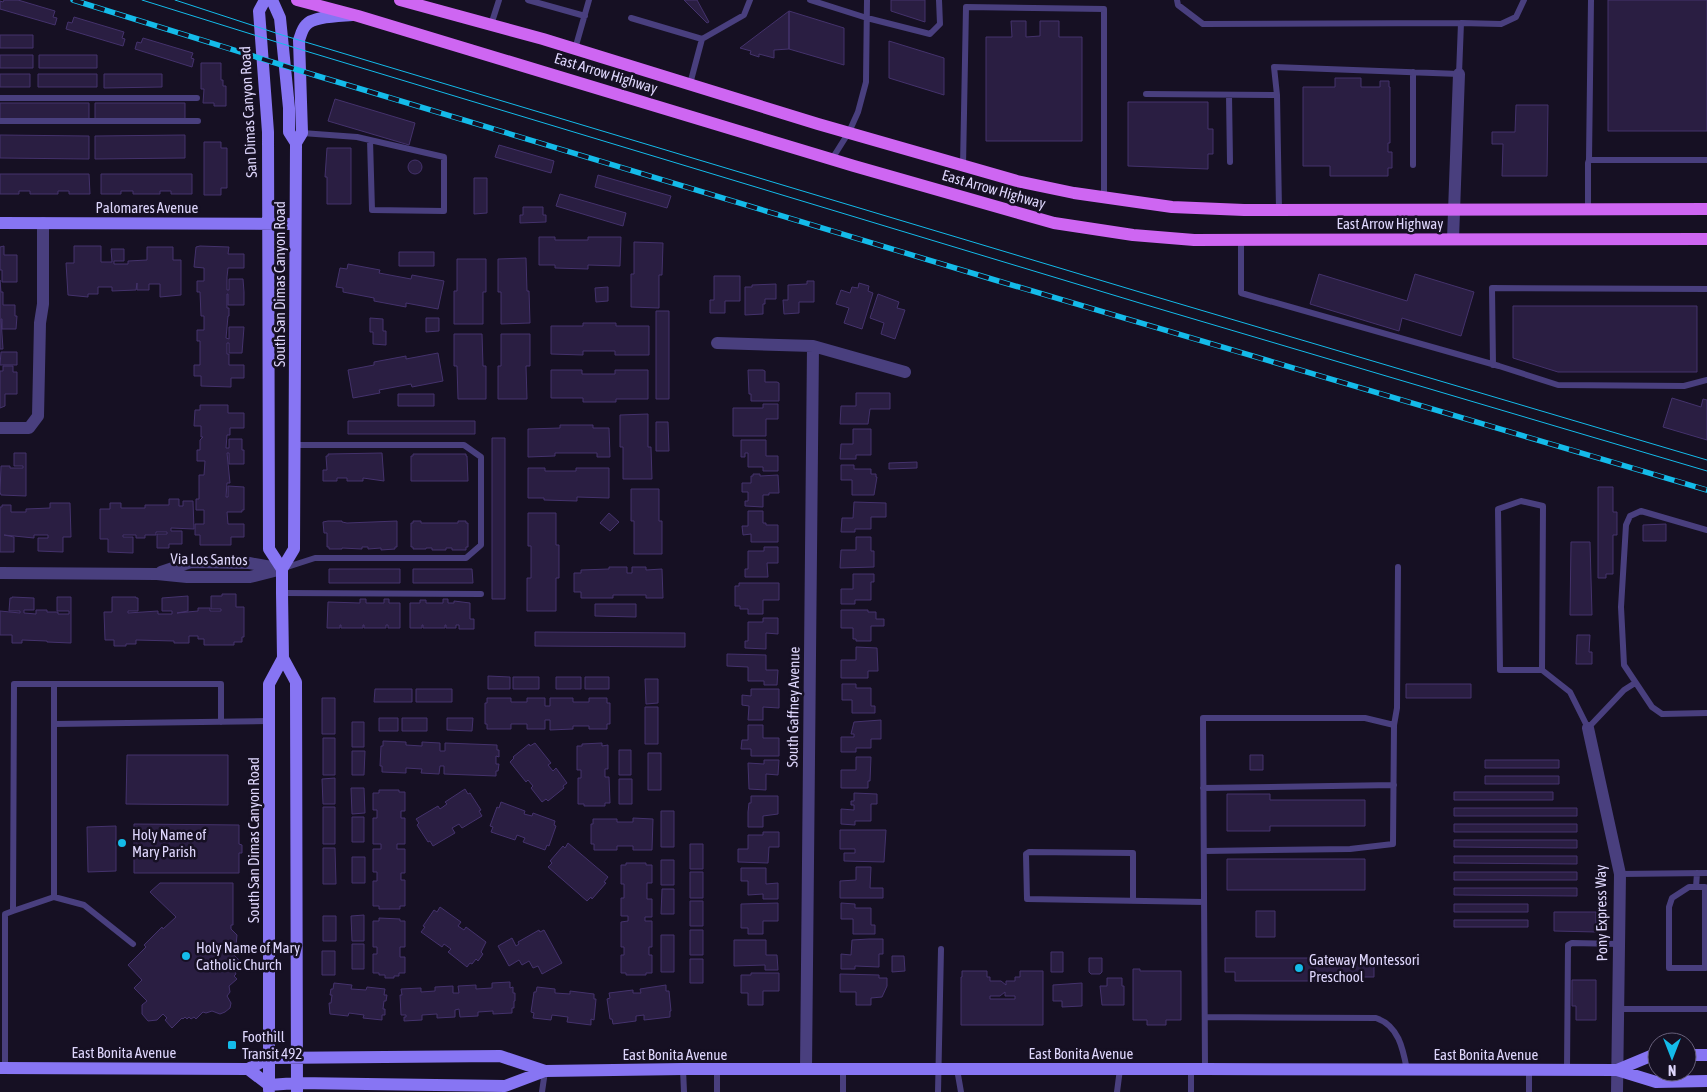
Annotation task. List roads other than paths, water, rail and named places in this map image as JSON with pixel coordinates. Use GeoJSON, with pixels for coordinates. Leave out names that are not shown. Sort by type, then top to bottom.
{"type":"FeatureCollection","features":[{"type":"Feature","properties":{"kind":"main road","name":"San Dimas Canyon Road"},"geometry":{"type":"LineString","coordinates":[[265,0],[259,11],[268,132],[268,224]]}},
{"type":"Feature","properties":{"kind":"main road","name":"South San Dimas Canyon Road"},"geometry":{"type":"LineString","coordinates":[[272,0],[280,18],[290,132],[299,138],[295,224],[294,549],[282,568],[283,658],[296,682],[297,1088]]}},
{"type":"Feature","properties":{"kind":"main road","name":"East Arrow Highway"},"geometry":{"type":"LineString","coordinates":[[297,0],[353,15],[832,160],[1054,223],[1134,235],[1194,240],[1707,239]]}},
{"type":"Feature","properties":{"kind":"main road","name":"East Arrow Highway"},"geometry":{"type":"LineString","coordinates":[[400,0],[575,49],[963,166],[1017,181],[1074,193],[1172,207],[1279,210],[1707,209]]}},
{"type":"Feature","properties":{"kind":"main road"},"geometry":{"type":"LineString","coordinates":[[299,138],[299,40],[303,30],[306,24],[313,20],[353,15]]}},
{"type":"Feature","properties":{"kind":"main road","name":"Palomares Avenue"},"geometry":{"type":"LineString","coordinates":[[0,223],[295,224]]}},
{"type":"Feature","properties":{"kind":"main road","name":"South San Dimas Canyon Road"},"geometry":{"type":"LineString","coordinates":[[268,224],[269,549],[282,568]]}},
{"type":"Feature","properties":{"kind":"main road","name":"South San Dimas Canyon Road"},"geometry":{"type":"LineString","coordinates":[[269,1088],[269,684],[283,658]]}},
{"type":"Feature","properties":{"kind":"main road","name":"East Bonita Avenue"},"geometry":{"type":"LineString","coordinates":[[3,1068],[248,1069],[269,1058],[500,1056],[544,1071],[683,1069],[1617,1070],[1656,1082],[1707,1081]]}},
{"type":"Feature","properties":{"kind":"main road","name":"East Bonita Avenue"},"geometry":{"type":"LineString","coordinates":[[1617,1070],[1647,1058]]}},
{"type":"Feature","properties":{"kind":"main road"},"geometry":{"type":"LineString","coordinates":[[248,1069],[269,1088]]}},
{"type":"Feature","properties":{"kind":"main road","name":"East Bonita Avenue"},"geometry":{"type":"LineString","coordinates":[[269,1088],[505,1086],[544,1071]]}},
{"type":"Feature","properties":{"kind":"street"},"geometry":{"type":"LineString","coordinates":[[1453,239],[1459,74]]}},
{"type":"Feature","properties":{"kind":"street"},"geometry":{"type":"LineString","coordinates":[[0,428],[29,428],[38,416],[40,323],[43,304],[43,223]]}},
{"type":"Feature","properties":{"kind":"street"},"geometry":{"type":"LineString","coordinates":[[718,343],[813,346],[905,372]]}},
{"type":"Feature","properties":{"kind":"street","name":"South Gaffney Avenue"},"geometry":{"type":"LineString","coordinates":[[806,1069],[813,346]]}},
{"type":"Feature","properties":{"kind":"street","name":"Via Los Santos"},"geometry":{"type":"LineString","coordinates":[[0,573],[157,574],[187,577],[250,577],[282,568]]}},
{"type":"Feature","properties":{"kind":"street","name":"Pony Express Way"},"geometry":{"type":"LineString","coordinates":[[1588,728],[1620,874],[1617,1092]]}},
{"type":"Feature","properties":{"kind":"lane"},"geometry":{"type":"LineString","coordinates":[[491,25],[499,0]]}},
{"type":"Feature","properties":{"kind":"lane"},"geometry":{"type":"LineString","coordinates":[[528,0],[585,16]]}},
{"type":"Feature","properties":{"kind":"lane"},"geometry":{"type":"LineString","coordinates":[[575,49],[589,0]]}},
{"type":"Feature","properties":{"kind":"lane"},"geometry":{"type":"LineString","coordinates":[[631,18],[702,39],[744,16],[750,0]]}},
{"type":"Feature","properties":{"kind":"lane"},"geometry":{"type":"LineString","coordinates":[[810,0],[866,18],[930,34],[940,24],[939,0]]}},
{"type":"Feature","properties":{"kind":"lane"},"geometry":{"type":"LineString","coordinates":[[832,160],[849,132],[858,112],[866,82],[867,0]]}},
{"type":"Feature","properties":{"kind":"lane"},"geometry":{"type":"LineString","coordinates":[[1177,0],[1178,5],[1203,24],[1501,24],[1516,17],[1524,0]]}},
{"type":"Feature","properties":{"kind":"lane"},"geometry":{"type":"LineString","coordinates":[[1588,209],[1592,0]]}},
{"type":"Feature","properties":{"kind":"lane"},"geometry":{"type":"LineString","coordinates":[[963,166],[966,7],[1104,9],[1104,197]]}},
{"type":"Feature","properties":{"kind":"lane"},"geometry":{"type":"LineString","coordinates":[[1279,210],[1278,95],[1274,67],[1459,74],[1461,23]]}},
{"type":"Feature","properties":{"kind":"lane"},"geometry":{"type":"LineString","coordinates":[[690,84],[702,39]]}},
{"type":"Feature","properties":{"kind":"lane"},"geometry":{"type":"LineString","coordinates":[[1413,72],[1413,165]]}},
{"type":"Feature","properties":{"kind":"lane"},"geometry":{"type":"LineString","coordinates":[[1146,94],[1278,95]]}},
{"type":"Feature","properties":{"kind":"lane"},"geometry":{"type":"LineString","coordinates":[[1229,95],[1230,162]]}},
{"type":"Feature","properties":{"kind":"lane"},"geometry":{"type":"LineString","coordinates":[[0,98],[197,98]]}},
{"type":"Feature","properties":{"kind":"lane"},"geometry":{"type":"LineString","coordinates":[[0,122],[198,121]]}},
{"type":"Feature","properties":{"kind":"lane"},"geometry":{"type":"LineString","coordinates":[[299,138],[357,137],[444,157],[444,212],[372,210],[370,140]]}},
{"type":"Feature","properties":{"kind":"lane"},"geometry":{"type":"LineString","coordinates":[[1590,160],[1707,160]]}},
{"type":"Feature","properties":{"kind":"lane"},"geometry":{"type":"LineString","coordinates":[[1241,240],[1241,293],[1558,385],[1684,386],[1707,380]]}},
{"type":"Feature","properties":{"kind":"lane"},"geometry":{"type":"LineString","coordinates":[[1493,365],[1492,288],[1707,289]]}},
{"type":"Feature","properties":{"kind":"lane"},"geometry":{"type":"LineString","coordinates":[[282,568],[315,558],[466,558],[481,545],[481,458],[464,445],[295,445]]}},
{"type":"Feature","properties":{"kind":"lane"},"geometry":{"type":"LineString","coordinates":[[1542,670],[1543,506],[1521,501],[1498,509],[1500,670],[1542,670],[1570,692],[1588,728],[1624,690],[1635,683]]}},
{"type":"Feature","properties":{"kind":"lane"},"geometry":{"type":"LineString","coordinates":[[1707,530],[1641,511],[1630,516],[1626,525],[1621,608],[1624,665],[1652,707],[1662,714],[1707,713]]}},
{"type":"Feature","properties":{"kind":"lane"},"geometry":{"type":"LineString","coordinates":[[1204,851],[1350,849],[1393,844],[1394,725],[1397,708],[1398,567]]}},
{"type":"Feature","properties":{"kind":"lane"},"geometry":{"type":"LineString","coordinates":[[282,594],[481,594]]}},
{"type":"Feature","properties":{"kind":"lane"},"geometry":{"type":"LineString","coordinates":[[13,911],[14,684],[221,684],[221,722]]}},
{"type":"Feature","properties":{"kind":"lane"},"geometry":{"type":"LineString","coordinates":[[54,684],[54,897]]}},
{"type":"Feature","properties":{"kind":"lane"},"geometry":{"type":"LineString","coordinates":[[1205,1069],[1203,718],[1365,718],[1394,725]]}},
{"type":"Feature","properties":{"kind":"lane"},"geometry":{"type":"LineString","coordinates":[[54,724],[269,721]]}},
{"type":"Feature","properties":{"kind":"lane"},"geometry":{"type":"LineString","coordinates":[[1203,788],[1394,785]]}},
{"type":"Feature","properties":{"kind":"lane"},"geometry":{"type":"LineString","coordinates":[[1133,900],[1133,853],[1029,852],[1026,854],[1027,899],[1204,902]]}},
{"type":"Feature","properties":{"kind":"lane"},"geometry":{"type":"LineString","coordinates":[[1696,887],[1697,873]]}},
{"type":"Feature","properties":{"kind":"lane"},"geometry":{"type":"LineString","coordinates":[[1620,874],[1707,873]]}},
{"type":"Feature","properties":{"kind":"lane"},"geometry":{"type":"LineString","coordinates":[[1689,887],[1696,887],[1705,887],[1704,968],[1669,968],[1669,907],[1672,898],[1689,887]]}},
{"type":"Feature","properties":{"kind":"lane"},"geometry":{"type":"LineString","coordinates":[[3,1068],[5,914],[54,897],[84,905],[133,944]]}},
{"type":"Feature","properties":{"kind":"lane"},"geometry":{"type":"LineString","coordinates":[[1567,1070],[1568,945],[1572,943],[1618,944]]}},
{"type":"Feature","properties":{"kind":"lane"},"geometry":{"type":"LineString","coordinates":[[938,1092],[942,949]]}},
{"type":"Feature","properties":{"kind":"lane"},"geometry":{"type":"LineString","coordinates":[[1618,1009],[1707,1009]]}},
{"type":"Feature","properties":{"kind":"lane"},"geometry":{"type":"LineString","coordinates":[[1205,1017],[1376,1018],[1382,1020],[1400,1040],[1407,1070]]}},
{"type":"Feature","properties":{"kind":"lane"},"geometry":{"type":"LineString","coordinates":[[683,1069],[684,1092]]}},
{"type":"Feature","properties":{"kind":"lane"},"geometry":{"type":"LineString","coordinates":[[717,1069],[717,1092]]}},
{"type":"Feature","properties":{"kind":"lane"},"geometry":{"type":"LineString","coordinates":[[843,1069],[843,1092]]}},
{"type":"Feature","properties":{"kind":"lane"},"geometry":{"type":"LineString","coordinates":[[957,1069],[961,1092]]}},
{"type":"Feature","properties":{"kind":"lane"},"geometry":{"type":"LineString","coordinates":[[1117,1092],[1120,1069]]}},
{"type":"Feature","properties":{"kind":"lane"},"geometry":{"type":"LineString","coordinates":[[1191,1069],[1191,1092]]}},
{"type":"Feature","properties":{"kind":"lane"},"geometry":{"type":"LineString","coordinates":[[1529,1070],[1529,1092]]}},
{"type":"Feature","properties":{"kind":"lane"},"geometry":{"type":"LineString","coordinates":[[542,1092],[544,1071]]}},
{"type":"Feature","properties":{"kind":"tram line"},"geometry":{"type":"LineString","coordinates":[[142,0],[1143,304],[1707,471]]}},
{"type":"Feature","properties":{"kind":"tram line"},"geometry":{"type":"LineString","coordinates":[[175,0],[282,35],[1707,460]]}},
{"type":"Feature","properties":{"kind":"railway"},"geometry":{"type":"LineString","coordinates":[[73,0],[311,74],[995,280],[1707,490]]}},
{"type":"Feature","properties":{"kind":"place","name":"Holy Name of Mary Parish"},"geometry":{"type":"Point","coordinates":[122,843]}},
{"type":"Feature","properties":{"kind":"place","name":"Holy Name of Mary Catholic Church"},"geometry":{"type":"Point","coordinates":[186,956]}},
{"type":"Feature","properties":{"kind":"place","name":"Gateway Montessori Preschool"},"geometry":{"type":"Point","coordinates":[1299,968]}},
{"type":"Feature","properties":{"kind":"place","name":"Foothill Transit 492"},"geometry":{"type":"Point","coordinates":[232,1045]}}]}
